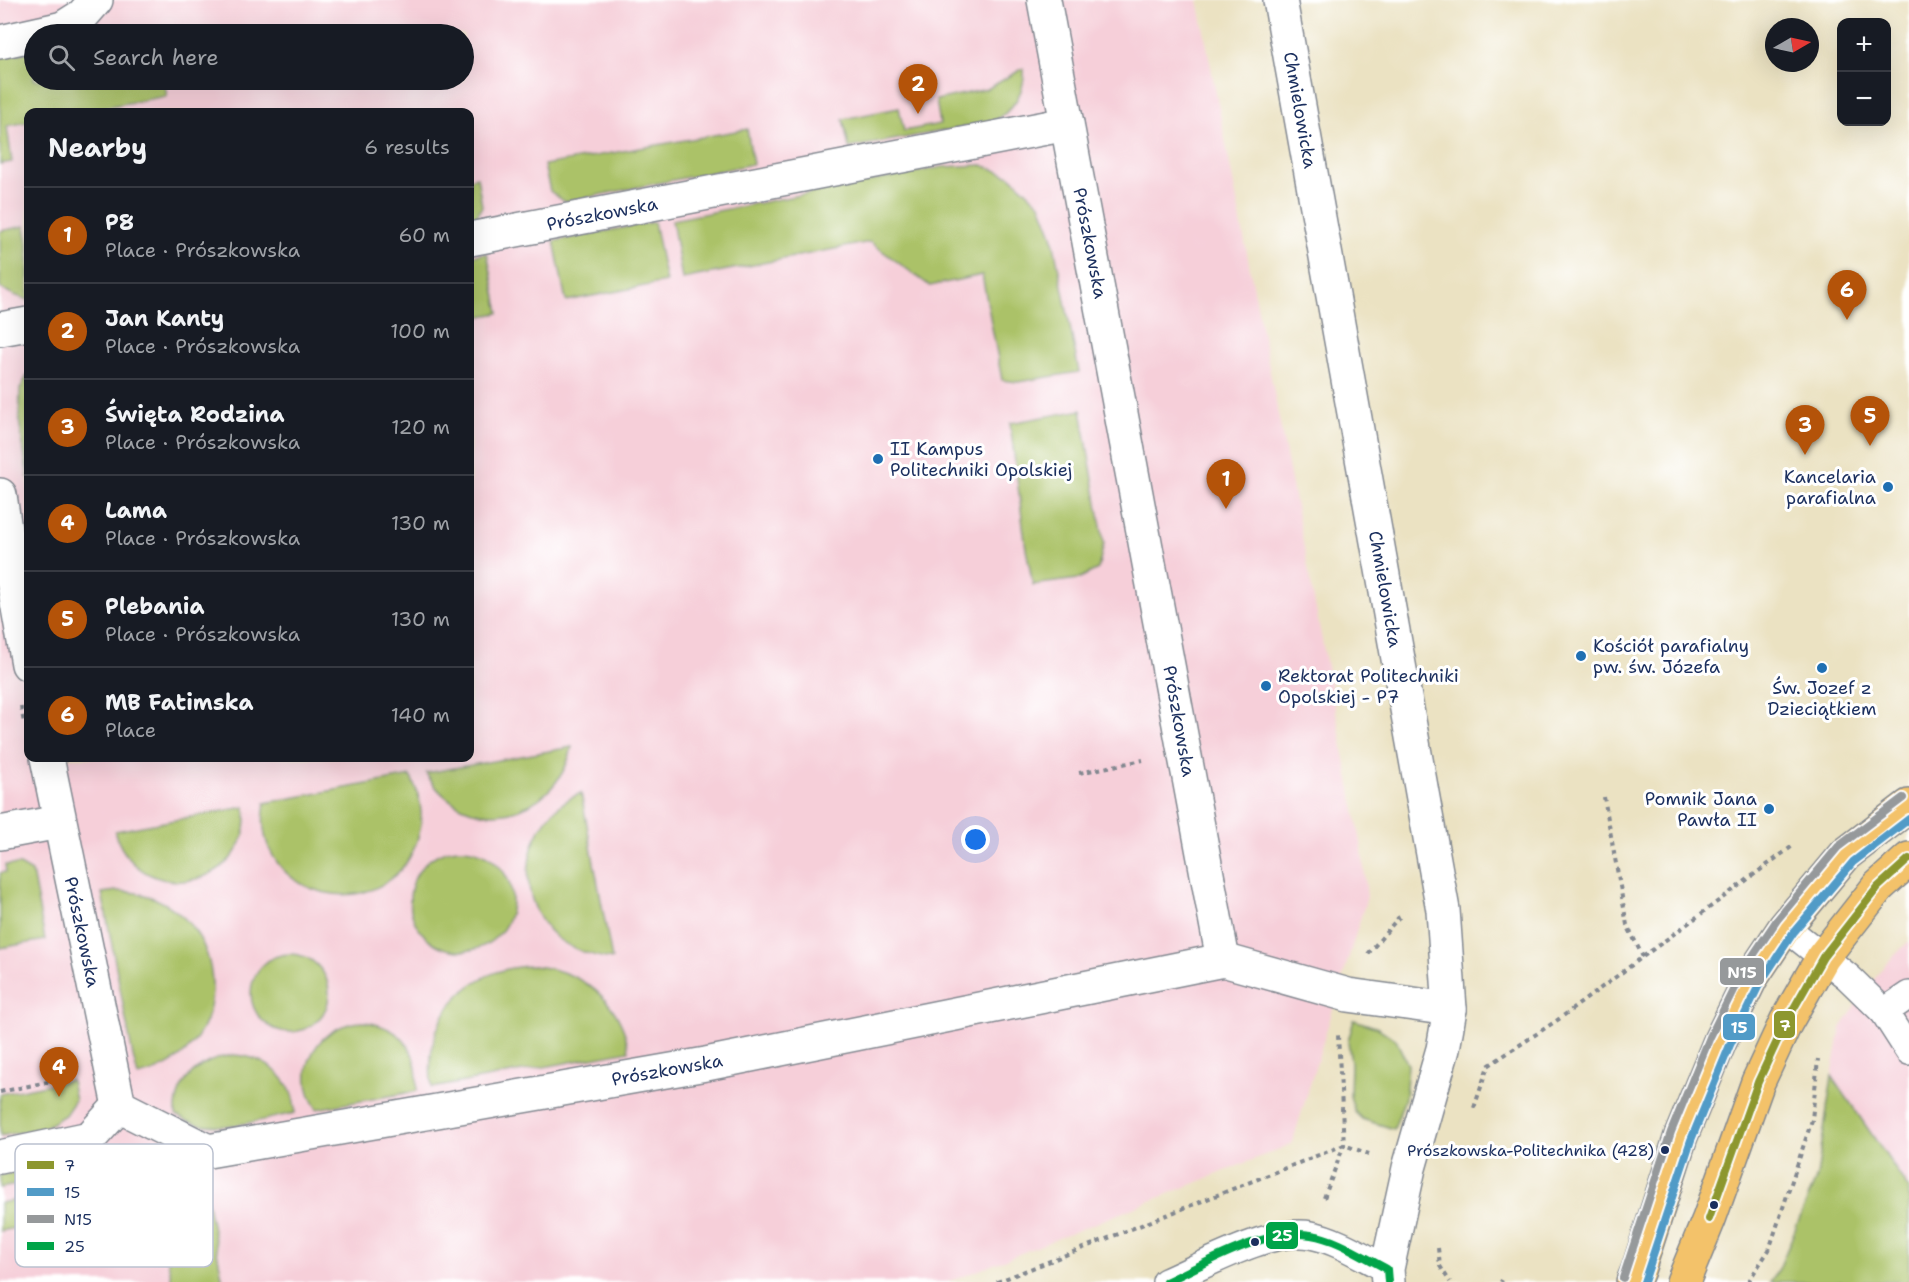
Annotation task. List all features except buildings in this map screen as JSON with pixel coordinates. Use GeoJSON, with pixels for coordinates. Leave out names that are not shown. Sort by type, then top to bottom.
{"type":"FeatureCollection","features":[{"type":"Feature","properties":{"kind":"main road"},"geometry":{"type":"LineString","coordinates":[[1633,1282],[1681,1136],[1720,1041],[1751,978],[1785,927],[1846,854],[1909,806]]}},
{"type":"Feature","properties":{"kind":"main road"},"geometry":{"type":"LineString","coordinates":[[1683,1282],[1758,1082],[1786,1022],[1822,957],[1878,887],[1909,860]]}},
{"type":"Feature","properties":{"kind":"street"},"geometry":{"type":"LineString","coordinates":[[69,24],[82,16],[96,0]]}},
{"type":"Feature","properties":{"kind":"street"},"geometry":{"type":"LineString","coordinates":[[1044,0],[1067,124]]}},
{"type":"Feature","properties":{"kind":"street","name":"Chmielowicka"},"geometry":{"type":"LineString","coordinates":[[1280,0],[1443,910],[1450,1009],[1443,1049],[1409,1168],[1387,1275]]}},
{"type":"Feature","properties":{"kind":"street"},"geometry":{"type":"LineString","coordinates":[[0,42],[24,37]]}},
{"type":"Feature","properties":{"kind":"street","name":"Prószkowska"},"geometry":{"type":"LineString","coordinates":[[474,238],[1067,124],[1223,960]]}},
{"type":"Feature","properties":{"kind":"street"},"geometry":{"type":"LineString","coordinates":[[0,329],[24,325]]}},
{"type":"Feature","properties":{"kind":"street"},"geometry":{"type":"LineString","coordinates":[[0,495],[4,558],[24,646]]}},
{"type":"Feature","properties":{"kind":"street","name":"Prószkowska"},"geometry":{"type":"LineString","coordinates":[[48,762],[119,1106],[194,1144]]}},
{"type":"Feature","properties":{"kind":"street"},"geometry":{"type":"LineString","coordinates":[[0,833],[59,822]]}},
{"type":"Feature","properties":{"kind":"street","name":"Prószkowska"},"geometry":{"type":"LineString","coordinates":[[213,1150],[706,1064],[1223,960],[1348,995],[1450,1009]]}},
{"type":"Feature","properties":{"kind":"street"},"geometry":{"type":"LineString","coordinates":[[62,1144],[90,1138],[119,1106]]}},
{"type":"Feature","properties":{"kind":"street"},"geometry":{"type":"LineString","coordinates":[[0,1157],[15,1154]]}},
{"type":"Feature","properties":{"kind":"lane"},"geometry":{"type":"LineString","coordinates":[[1785,927],[1848,977],[1884,1012],[1909,1051]]}},
{"type":"Feature","properties":{"kind":"lane"},"geometry":{"type":"LineString","coordinates":[[1884,1012],[1909,995]]}},
{"type":"Feature","properties":{"kind":"lane"},"geometry":{"type":"LineString","coordinates":[[1167,1282],[1253,1244],[1287,1234],[1310,1234],[1351,1250],[1387,1275]]}},
{"type":"Feature","properties":{"kind":"path"},"geometry":{"type":"LineString","coordinates":[[1079,773],[1184,753]]}},
{"type":"Feature","properties":{"kind":"path"},"geometry":{"type":"LineString","coordinates":[[1604,797],[1627,925],[1642,957]]}},
{"type":"Feature","properties":{"kind":"path"},"geometry":{"type":"LineString","coordinates":[[1471,1119],[1488,1066],[1559,1019],[1798,842]]}},
{"type":"Feature","properties":{"kind":"path"},"geometry":{"type":"LineString","coordinates":[[1364,959],[1398,918],[1443,910]]}},
{"type":"Feature","properties":{"kind":"path"},"geometry":{"type":"LineString","coordinates":[[1748,1282],[1769,1250],[1812,1120],[1819,1050]]}},
{"type":"Feature","properties":{"kind":"path"},"geometry":{"type":"LineString","coordinates":[[997,1282],[1344,1145],[1409,1168]]}},
{"type":"Feature","properties":{"kind":"path"},"geometry":{"type":"LineString","coordinates":[[1437,1245],[1440,1266],[1450,1282]]}},
{"type":"Feature","properties":{"kind":"shaded area","name":"II Kampus Politechniki Opolskiej"},"geometry":{"type":"Polygon","coordinates":[[[0,0],[1198,0],[1362,847],[1367,897],[1292,1144],[947,1282],[0,1282],[0,0]]]}},
{"type":"Feature","properties":{"kind":"shaded area"},"geometry":{"type":"Polygon","coordinates":[[[1909,941],[1909,1189],[1832,1076],[1841,1028],[1885,965],[1909,941]]]}},
{"type":"Feature","properties":{"kind":"green space"},"geometry":{"type":"Polygon","coordinates":[[[24,53],[24,90],[166,90],[167,96],[100,108],[24,108],[24,123],[7,126],[12,162],[0,164],[0,57],[24,53]]]}},
{"type":"Feature","properties":{"kind":"green space"},"geometry":{"type":"Polygon","coordinates":[[[1024,68],[1023,85],[1016,100],[1006,113],[992,122],[849,148],[843,119],[899,108],[904,131],[940,124],[936,100],[987,89],[1024,68]]]}},
{"type":"Feature","properties":{"kind":"green space"},"geometry":{"type":"Polygon","coordinates":[[[747,129],[753,164],[565,202],[550,191],[544,165],[747,129]]]}},
{"type":"Feature","properties":{"kind":"green space"},"geometry":{"type":"Polygon","coordinates":[[[982,165],[1010,176],[1040,204],[1052,235],[1079,372],[1018,382],[1002,380],[982,275],[930,286],[870,242],[682,279],[672,220],[942,167],[982,165]]]}},
{"type":"Feature","properties":{"kind":"green space"},"geometry":{"type":"Polygon","coordinates":[[[477,177],[482,206],[474,220],[474,178],[477,177]]]}},
{"type":"Feature","properties":{"kind":"green space"},"geometry":{"type":"Polygon","coordinates":[[[654,222],[666,282],[566,301],[554,241],[654,222]]]}},
{"type":"Feature","properties":{"kind":"green space"},"geometry":{"type":"Polygon","coordinates":[[[24,226],[24,299],[0,288],[0,231],[24,226]]]}},
{"type":"Feature","properties":{"kind":"green space"},"geometry":{"type":"Polygon","coordinates":[[[487,253],[499,313],[474,317],[474,255],[487,253]]]}},
{"type":"Feature","properties":{"kind":"green space"},"geometry":{"type":"Polygon","coordinates":[[[24,382],[24,452],[19,420],[20,389],[24,382]]]}},
{"type":"Feature","properties":{"kind":"green space"},"geometry":{"type":"Polygon","coordinates":[[[1081,410],[1104,543],[1098,569],[1078,579],[1033,585],[1026,549],[1010,423],[1081,410]]]}},
{"type":"Feature","properties":{"kind":"green space"},"geometry":{"type":"Polygon","coordinates":[[[572,747],[563,772],[548,791],[529,805],[508,812],[485,813],[463,807],[443,794],[426,773],[572,747]]]}},
{"type":"Feature","properties":{"kind":"green space"},"geometry":{"type":"Polygon","coordinates":[[[410,776],[420,804],[419,834],[404,865],[381,885],[354,894],[326,893],[299,882],[278,863],[265,837],[265,803],[410,776]]]}},
{"type":"Feature","properties":{"kind":"green space"},"geometry":{"type":"Polygon","coordinates":[[[581,793],[612,959],[583,952],[557,938],[542,921],[532,901],[528,880],[530,859],[536,838],[546,820],[562,804],[581,793]]]}},
{"type":"Feature","properties":{"kind":"green space"},"geometry":{"type":"Polygon","coordinates":[[[245,807],[244,833],[234,854],[217,870],[196,879],[172,881],[150,874],[130,859],[115,834],[115,831],[245,807]]]}},
{"type":"Feature","properties":{"kind":"green space"},"geometry":{"type":"Polygon","coordinates":[[[451,849],[471,849],[490,857],[504,871],[512,890],[509,920],[504,929],[490,943],[471,951],[451,951],[432,943],[418,929],[410,910],[410,890],[418,871],[432,857],[451,849]]]}},
{"type":"Feature","properties":{"kind":"green space"},"geometry":{"type":"Polygon","coordinates":[[[5,865],[20,865],[32,872],[45,940],[0,948],[0,873],[6,872],[5,865]]]}},
{"type":"Feature","properties":{"kind":"green space"},"geometry":{"type":"Polygon","coordinates":[[[117,891],[155,899],[184,918],[203,945],[212,976],[210,1008],[197,1037],[173,1061],[138,1076],[102,893],[117,891]]]}},
{"type":"Feature","properties":{"kind":"green space"},"geometry":{"type":"Polygon","coordinates":[[[290,954],[305,957],[322,971],[329,993],[326,1008],[312,1025],[290,1032],[275,1029],[258,1015],[251,993],[254,978],[268,961],[290,954]]]}},
{"type":"Feature","properties":{"kind":"green space"},"geometry":{"type":"Polygon","coordinates":[[[534,966],[568,974],[597,992],[618,1017],[629,1051],[432,1088],[430,1064],[434,1041],[441,1020],[453,1002],[469,987],[487,976],[509,968],[534,966]]]}},
{"type":"Feature","properties":{"kind":"green space"},"geometry":{"type":"Polygon","coordinates":[[[1354,1020],[1378,1028],[1396,1040],[1408,1065],[1405,1098],[1394,1129],[1362,1119],[1355,1112],[1350,1096],[1351,1064],[1348,1041],[1354,1020]]]}},
{"type":"Feature","properties":{"kind":"green space"},"geometry":{"type":"Polygon","coordinates":[[[365,1022],[390,1030],[407,1044],[415,1065],[417,1091],[317,1109],[309,1094],[307,1079],[308,1064],[314,1051],[322,1039],[334,1030],[349,1024],[365,1022]]]}},
{"type":"Feature","properties":{"kind":"green space"},"geometry":{"type":"Polygon","coordinates":[[[234,1055],[257,1060],[276,1072],[290,1090],[295,1113],[250,1123],[219,1126],[189,1122],[176,1115],[180,1091],[192,1073],[211,1061],[234,1055]]]}},
{"type":"Feature","properties":{"kind":"green space"},"geometry":{"type":"Polygon","coordinates":[[[1832,1076],[1909,1189],[1909,1282],[1770,1282],[1779,1269],[1817,1176],[1832,1076]]]}},
{"type":"Feature","properties":{"kind":"green space"},"geometry":{"type":"Polygon","coordinates":[[[71,1080],[75,1100],[65,1115],[44,1128],[0,1136],[0,1094],[71,1080]]]}},
{"type":"Feature","properties":{"kind":"green space"},"geometry":{"type":"Polygon","coordinates":[[[15,1172],[15,1185],[0,1188],[0,1175],[15,1172]]]}},
{"type":"Feature","properties":{"kind":"green space"},"geometry":{"type":"Polygon","coordinates":[[[15,1200],[15,1228],[0,1231],[0,1203],[15,1200]]]}},
{"type":"Feature","properties":{"kind":"green space"},"geometry":{"type":"Polygon","coordinates":[[[213,1230],[223,1282],[172,1282],[169,1267],[213,1267],[213,1230]]]}},
{"type":"Feature","properties":{"kind":"transit line","name":"N15"},"geometry":{"type":"LineString","coordinates":[[1623,1278],[1671,1132],[1710,1037],[1742,972],[1777,920],[1838,847],[1903,798]]}},
{"type":"Feature","properties":{"kind":"transit line","name":"15"},"geometry":{"type":"LineString","coordinates":[[1644,1282],[1691,1140],[1730,1045],[1760,983],[1793,933],[1853,862],[1909,819]]}},
{"type":"Feature","properties":{"kind":"transit line","name":"7"},"geometry":{"type":"LineString","coordinates":[[1709,1219],[1758,1082],[1786,1022],[1823,957],[1878,887],[1909,859]]}},
{"type":"Feature","properties":{"kind":"transit line","name":"25"},"geometry":{"type":"LineString","coordinates":[[1166,1282],[1236,1249],[1255,1242],[1293,1234],[1321,1237],[1350,1249],[1387,1269],[1388,1282]]}},
{"type":"Feature","properties":{"kind":"place","name":"Jan Kanty"},"geometry":{"type":"Point","coordinates":[918,114]}},
{"type":"Feature","properties":{"kind":"place","name":"MB Fatimska"},"geometry":{"type":"Point","coordinates":[1847,320]}},
{"type":"Feature","properties":{"kind":"place","name":"Plebania"},"geometry":{"type":"Point","coordinates":[1870,446]}},
{"type":"Feature","properties":{"kind":"place","name":"Święta Rodzina"},"geometry":{"type":"Point","coordinates":[1805,455]}},
{"type":"Feature","properties":{"kind":"place","name":"II Kampus Politechniki Opolskiej"},"geometry":{"type":"Point","coordinates":[878,459]}},
{"type":"Feature","properties":{"kind":"place","name":"Kancelaria parafialna"},"geometry":{"type":"Point","coordinates":[1888,487]}},
{"type":"Feature","properties":{"kind":"place","name":"P8"},"geometry":{"type":"Point","coordinates":[1226,509]}},
{"type":"Feature","properties":{"kind":"place","name":"Kościół parafialny pw. św. Józefa"},"geometry":{"type":"Point","coordinates":[1581,656]}},
{"type":"Feature","properties":{"kind":"place","name":"Św. Jozef z Dzieciątkiem"},"geometry":{"type":"Point","coordinates":[1822,668]}},
{"type":"Feature","properties":{"kind":"place","name":"Rektorat Politechniki Opolskiej - P7"},"geometry":{"type":"Point","coordinates":[1266,686]}},
{"type":"Feature","properties":{"kind":"place","name":"Pomnik Jana Pawła II"},"geometry":{"type":"Point","coordinates":[1769,809]}},
{"type":"Feature","properties":{"kind":"place","name":"Lama"},"geometry":{"type":"Point","coordinates":[59,1097]}},
{"type":"Feature","properties":{"kind":"place","name":"Prószkowska-Politechnika (428)"},"geometry":{"type":"Point","coordinates":[1665,1150]}}]}
